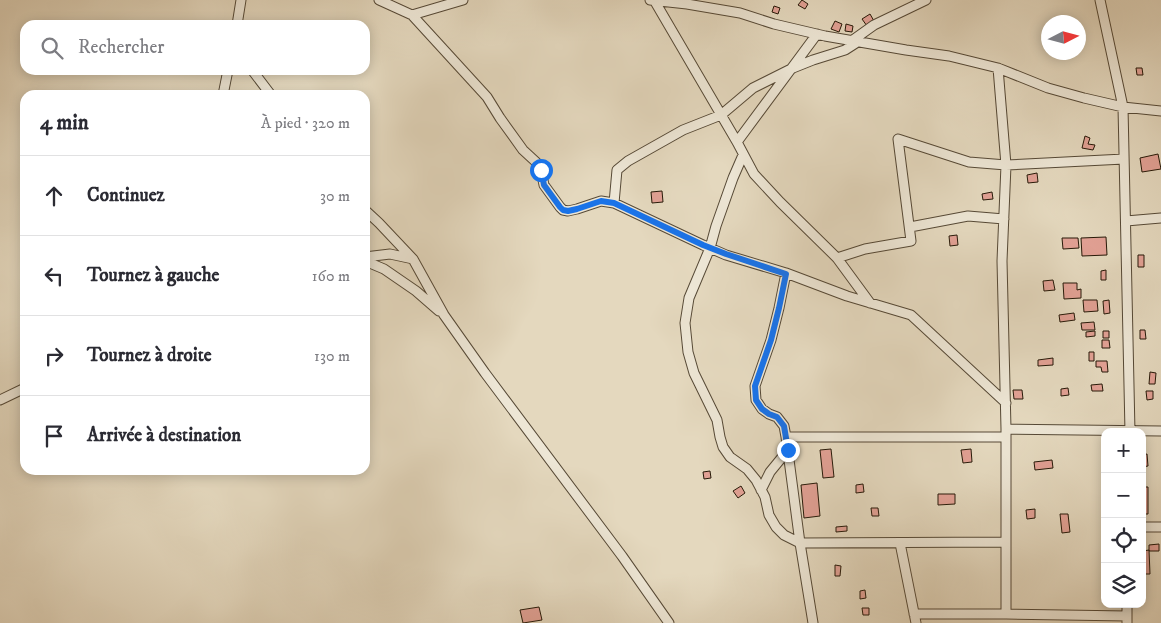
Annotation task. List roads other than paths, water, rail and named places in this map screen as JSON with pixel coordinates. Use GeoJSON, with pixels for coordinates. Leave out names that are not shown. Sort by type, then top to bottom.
{"type":"FeatureCollection","features":[{"type":"Feature","properties":{"kind":"street"},"geometry":{"type":"LineString","coordinates":[[230,0],[240,4],[238,20]]}},
{"type":"Feature","properties":{"kind":"street"},"geometry":{"type":"LineString","coordinates":[[378,0],[412,16],[487,97],[523,150],[536,162],[541,170],[544,185],[563,210],[568,211],[601,201],[614,203],[710,248],[847,296],[911,315],[1006,403]]}},
{"type":"Feature","properties":{"kind":"street"},"geometry":{"type":"LineString","coordinates":[[412,16],[463,0]]}},
{"type":"Feature","properties":{"kind":"street"},"geometry":{"type":"LineString","coordinates":[[650,0],[740,13],[774,24],[818,34],[949,56],[998,68],[1048,88],[1084,98],[1123,107],[1161,111]]}},
{"type":"Feature","properties":{"kind":"street"},"geometry":{"type":"LineString","coordinates":[[654,0],[754,174],[837,258],[871,304]]}},
{"type":"Feature","properties":{"kind":"street"},"geometry":{"type":"LineString","coordinates":[[614,203],[617,170],[628,161],[683,130],[721,115],[753,88],[793,68],[845,50],[874,25],[926,0]]}},
{"type":"Feature","properties":{"kind":"street"},"geometry":{"type":"LineString","coordinates":[[1100,0],[1123,107],[1130,428]]}},
{"type":"Feature","properties":{"kind":"street"},"geometry":{"type":"LineString","coordinates":[[737,142],[818,34]]}},
{"type":"Feature","properties":{"kind":"street"},"geometry":{"type":"LineString","coordinates":[[998,68],[1006,165],[1002,261],[1006,403],[1006,614]]}},
{"type":"Feature","properties":{"kind":"street"},"geometry":{"type":"LineString","coordinates":[[224,90],[227,75]]}},
{"type":"Feature","properties":{"kind":"street"},"geometry":{"type":"LineString","coordinates":[[256,75],[267,90]]}},
{"type":"Feature","properties":{"kind":"street"},"geometry":{"type":"LineString","coordinates":[[837,258],[865,249],[911,241],[898,139],[970,162],[1006,165],[1124,159]]}},
{"type":"Feature","properties":{"kind":"street"},"geometry":{"type":"LineString","coordinates":[[743,155],[733,178],[710,248],[689,298],[685,323],[688,352],[694,373],[717,420],[723,447],[756,480],[765,497],[769,515],[776,527],[784,535],[800,543],[1006,542]]}},
{"type":"Feature","properties":{"kind":"street"},"geometry":{"type":"LineString","coordinates":[[370,215],[413,259],[444,316],[622,556],[669,623]]}},
{"type":"Feature","properties":{"kind":"street"},"geometry":{"type":"LineString","coordinates":[[910,227],[968,216],[1004,219]]}},
{"type":"Feature","properties":{"kind":"street"},"geometry":{"type":"LineString","coordinates":[[1126,221],[1161,218]]}},
{"type":"Feature","properties":{"kind":"street"},"geometry":{"type":"LineString","coordinates":[[370,256],[390,254],[413,259]]}},
{"type":"Feature","properties":{"kind":"street"},"geometry":{"type":"LineString","coordinates":[[370,263],[384,269],[416,292],[444,316]]}},
{"type":"Feature","properties":{"kind":"street"},"geometry":{"type":"LineString","coordinates":[[786,274],[771,340],[755,386],[756,400],[762,409],[777,417],[784,426],[813,623]]}},
{"type":"Feature","properties":{"kind":"street"},"geometry":{"type":"LineString","coordinates":[[0,400],[20,390]]}},
{"type":"Feature","properties":{"kind":"street"},"geometry":{"type":"LineString","coordinates":[[786,437],[1101,431]]}},
{"type":"Feature","properties":{"kind":"street"},"geometry":{"type":"LineString","coordinates":[[1146,431],[1161,431]]}},
{"type":"Feature","properties":{"kind":"street"},"geometry":{"type":"LineString","coordinates":[[761,490],[770,472],[788,450]]}},
{"type":"Feature","properties":{"kind":"street"},"geometry":{"type":"LineString","coordinates":[[1146,527],[1161,527]]}},
{"type":"Feature","properties":{"kind":"street"},"geometry":{"type":"LineString","coordinates":[[900,543],[915,619],[1006,614],[1127,619]]}}]}
